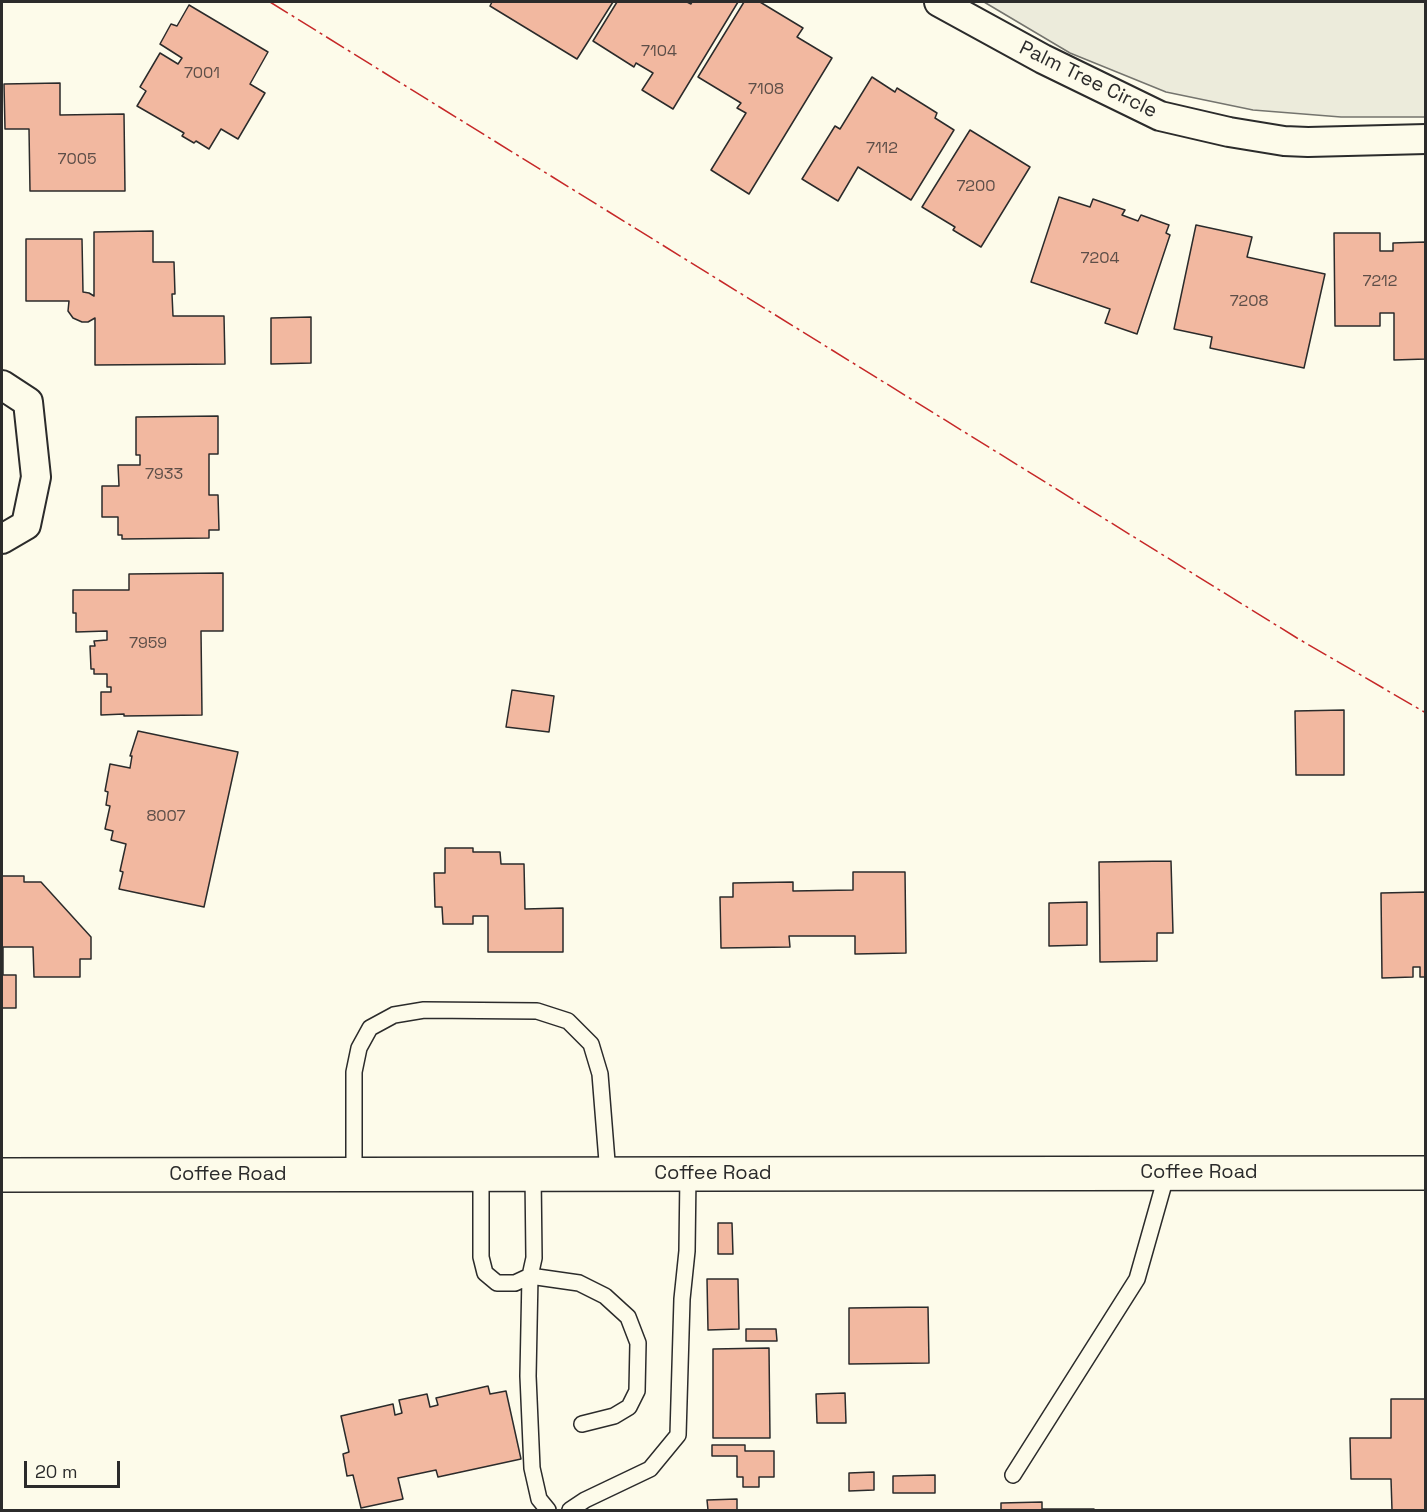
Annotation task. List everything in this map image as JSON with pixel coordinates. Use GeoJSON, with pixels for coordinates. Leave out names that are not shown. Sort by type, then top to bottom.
{"type":"FeatureCollection","features":[{"type":"Feature","properties":{"kind":"main road","name":"Coffee Road"},"geometry":{"type":"LineString","coordinates":[[2,1175],[1425,1173]]}},
{"type":"Feature","properties":{"kind":"street","name":"Palm Tree Circle"},"geometry":{"type":"LineString","coordinates":[[939,2],[1044,59],[1160,116],[1229,132],[1284,141],[1425,139]]}},
{"type":"Feature","properties":{"kind":"street"},"geometry":{"type":"LineString","coordinates":[[2,385],[28,402],[36,477],[26,525],[2,539]]}},
{"type":"Feature","properties":{"kind":"lane"},"geometry":{"type":"LineString","coordinates":[[354,1175],[354,1072],[359,1048],[370,1028],[394,1015],[424,1010],[537,1011],[568,1021],[591,1044],[600,1074],[608,1174]]}},
{"type":"Feature","properties":{"kind":"lane"},"geometry":{"type":"LineString","coordinates":[[1012,1475],[1137,1280],[1167,1173]]}},
{"type":"Feature","properties":{"kind":"lane"},"geometry":{"type":"LineString","coordinates":[[481,1174],[481,1257],[485,1273],[497,1283],[515,1283],[530,1276],[579,1283],[604,1296],[628,1317],[638,1343],[637,1391],[628,1407],[614,1416],[582,1424]]}},
{"type":"Feature","properties":{"kind":"lane"},"geometry":{"type":"LineString","coordinates":[[533,1174],[534,1258],[530,1276],[528,1376],[532,1468],[539,1499],[548,1510]]}},
{"type":"Feature","properties":{"kind":"lane"},"geometry":{"type":"LineString","coordinates":[[570,1510],[585,1500],[650,1469],[678,1435],[682,1299],[687,1251],[688,1174]]}},
{"type":"Feature","properties":{"kind":"shaded area"},"geometry":{"type":"Polygon","coordinates":[[[984,2],[1425,2],[1425,117],[1341,117],[1253,110],[1166,92],[1070,53],[984,2]]]}},
{"type":"Feature","properties":{"kind":"building"},"geometry":{"type":"Polygon","coordinates":[[[492,2],[613,2],[577,59],[490,6],[492,2]]]}},
{"type":"Feature","properties":{"kind":"building"},"geometry":{"type":"Polygon","coordinates":[[[617,2],[687,2],[691,4],[692,2],[738,2],[673,109],[642,90],[653,73],[636,63],[634,67],[593,41],[617,2]]]}},
{"type":"Feature","properties":{"kind":"building"},"geometry":{"type":"Polygon","coordinates":[[[744,2],[760,2],[803,28],[797,37],[832,58],[749,194],[711,170],[746,113],[737,108],[741,103],[698,77],[744,2]]]}},
{"type":"Feature","properties":{"kind":"building"},"geometry":{"type":"Polygon","coordinates":[[[189,5],[268,52],[250,84],[265,93],[238,139],[221,129],[209,149],[182,136],[184,133],[137,106],[146,91],[140,87],[160,53],[178,64],[182,58],[160,44],[171,24],[177,26],[189,5]]]}},
{"type":"Feature","properties":{"kind":"building"},"geometry":{"type":"Polygon","coordinates":[[[872,77],[895,92],[897,88],[937,113],[935,118],[954,130],[911,200],[858,167],[838,201],[802,179],[835,126],[840,129],[872,77]]]}},
{"type":"Feature","properties":{"kind":"building"},"geometry":{"type":"Polygon","coordinates":[[[60,83],[60,115],[124,114],[125,191],[30,191],[29,129],[5,129],[4,84],[60,83]]]}},
{"type":"Feature","properties":{"kind":"building"},"geometry":{"type":"Polygon","coordinates":[[[970,130],[1030,167],[981,247],[953,230],[955,227],[922,207],[970,130]]]}},
{"type":"Feature","properties":{"kind":"building"},"geometry":{"type":"Polygon","coordinates":[[[1059,197],[1090,207],[1093,199],[1125,210],[1122,215],[1138,221],[1141,215],[1169,225],[1166,233],[1170,235],[1137,334],[1105,323],[1110,309],[1031,282],[1059,197]]]}},
{"type":"Feature","properties":{"kind":"building"},"geometry":{"type":"Polygon","coordinates":[[[1196,225],[1252,237],[1247,257],[1325,274],[1304,368],[1210,348],[1212,337],[1174,329],[1196,225]]]}},
{"type":"Feature","properties":{"kind":"building"},"geometry":{"type":"Polygon","coordinates":[[[153,231],[153,262],[174,262],[173,316],[224,316],[225,364],[95,365],[95,318],[82,322],[73,318],[68,311],[69,301],[26,301],[26,239],[82,239],[83,292],[94,296],[94,232],[153,231]]]}},
{"type":"Feature","properties":{"kind":"building"},"geometry":{"type":"Polygon","coordinates":[[[1334,233],[1380,233],[1380,251],[1393,251],[1393,243],[1426,242],[1426,359],[1394,360],[1394,313],[1380,313],[1380,326],[1335,326],[1334,233]]]}},
{"type":"Feature","properties":{"kind":"building"},"geometry":{"type":"Polygon","coordinates":[[[311,317],[311,363],[271,364],[271,318],[311,317]]]}},
{"type":"Feature","properties":{"kind":"building"},"geometry":{"type":"Polygon","coordinates":[[[218,416],[218,454],[209,454],[209,495],[218,495],[219,530],[209,530],[209,538],[122,539],[122,535],[118,535],[118,517],[102,517],[102,486],[119,486],[118,465],[140,465],[140,455],[136,455],[136,417],[218,416]]]}},
{"type":"Feature","properties":{"kind":"building"},"geometry":{"type":"Polygon","coordinates":[[[223,573],[223,631],[201,631],[202,715],[101,715],[101,692],[111,692],[111,687],[107,687],[107,674],[94,674],[94,669],[91,669],[90,646],[95,646],[94,641],[107,640],[107,631],[76,632],[73,590],[129,590],[129,574],[223,573]]]}},
{"type":"Feature","properties":{"kind":"building"},"geometry":{"type":"Polygon","coordinates":[[[512,690],[554,696],[549,732],[506,727],[512,690]]]}},
{"type":"Feature","properties":{"kind":"building"},"geometry":{"type":"Polygon","coordinates":[[[1344,710],[1344,775],[1296,775],[1295,711],[1344,710]]]}},
{"type":"Feature","properties":{"kind":"building"},"geometry":{"type":"Polygon","coordinates":[[[138,731],[238,752],[204,907],[119,889],[126,844],[111,840],[113,831],[105,829],[110,806],[106,805],[108,792],[105,791],[110,764],[130,768],[132,756],[130,756],[138,731]]]}},
{"type":"Feature","properties":{"kind":"building"},"geometry":{"type":"Polygon","coordinates":[[[445,848],[473,848],[473,852],[500,852],[501,864],[524,864],[525,909],[563,908],[563,952],[488,952],[488,916],[473,916],[473,924],[443,924],[442,907],[435,907],[434,873],[445,873],[445,848]]]}},
{"type":"Feature","properties":{"kind":"building"},"geometry":{"type":"Polygon","coordinates":[[[1171,861],[1173,933],[1157,933],[1157,961],[1100,962],[1099,862],[1171,861]]]}},
{"type":"Feature","properties":{"kind":"building"},"geometry":{"type":"Polygon","coordinates":[[[853,872],[905,872],[906,953],[855,954],[855,936],[789,936],[790,947],[721,948],[720,897],[733,897],[733,883],[793,882],[793,891],[853,890],[853,872]]]}},
{"type":"Feature","properties":{"kind":"building"},"geometry":{"type":"Polygon","coordinates":[[[2,876],[24,876],[24,882],[41,882],[91,937],[91,959],[80,959],[80,977],[34,977],[33,947],[3,947],[3,975],[16,975],[16,1008],[2,1008],[2,876]]]}},
{"type":"Feature","properties":{"kind":"building"},"geometry":{"type":"Polygon","coordinates":[[[1426,892],[1426,977],[1420,977],[1420,967],[1413,967],[1413,977],[1382,978],[1381,893],[1426,892]]]}},
{"type":"Feature","properties":{"kind":"building"},"geometry":{"type":"Polygon","coordinates":[[[1087,902],[1087,945],[1049,946],[1049,903],[1087,902]]]}},
{"type":"Feature","properties":{"kind":"building"},"geometry":{"type":"Polygon","coordinates":[[[718,1223],[732,1223],[733,1254],[718,1254],[718,1223]]]}},
{"type":"Feature","properties":{"kind":"building"},"geometry":{"type":"Polygon","coordinates":[[[707,1279],[738,1279],[739,1329],[708,1330],[707,1279]]]}},
{"type":"Feature","properties":{"kind":"building"},"geometry":{"type":"Polygon","coordinates":[[[928,1307],[929,1363],[849,1364],[849,1308],[928,1307]]]}},
{"type":"Feature","properties":{"kind":"building"},"geometry":{"type":"Polygon","coordinates":[[[746,1329],[776,1329],[777,1341],[746,1341],[746,1329]]]}},
{"type":"Feature","properties":{"kind":"building"},"geometry":{"type":"Polygon","coordinates":[[[769,1348],[770,1438],[713,1438],[713,1349],[769,1348]]]}},
{"type":"Feature","properties":{"kind":"building"},"geometry":{"type":"Polygon","coordinates":[[[488,1386],[490,1394],[506,1391],[521,1459],[438,1477],[436,1470],[398,1478],[403,1499],[361,1508],[353,1475],[347,1476],[343,1454],[349,1452],[341,1416],[393,1404],[395,1415],[402,1413],[399,1400],[427,1394],[430,1407],[438,1405],[436,1398],[488,1386]]]}},
{"type":"Feature","properties":{"kind":"building"},"geometry":{"type":"Polygon","coordinates":[[[845,1393],[846,1423],[817,1423],[816,1394],[845,1393]]]}},
{"type":"Feature","properties":{"kind":"building"},"geometry":{"type":"Polygon","coordinates":[[[1391,1399],[1426,1399],[1426,1510],[1392,1510],[1391,1479],[1351,1479],[1350,1438],[1391,1438],[1391,1399]]]}},
{"type":"Feature","properties":{"kind":"building"},"geometry":{"type":"Polygon","coordinates":[[[712,1445],[745,1445],[745,1451],[774,1451],[774,1477],[759,1477],[759,1487],[743,1487],[743,1477],[737,1477],[737,1456],[712,1456],[712,1445]]]}},
{"type":"Feature","properties":{"kind":"building"},"geometry":{"type":"Polygon","coordinates":[[[874,1472],[874,1490],[849,1491],[849,1473],[874,1472]]]}},
{"type":"Feature","properties":{"kind":"building"},"geometry":{"type":"Polygon","coordinates":[[[935,1475],[935,1493],[893,1493],[893,1476],[935,1475]]]}},
{"type":"Feature","properties":{"kind":"building"},"geometry":{"type":"Polygon","coordinates":[[[737,1499],[737,1510],[708,1510],[707,1500],[737,1499]]]}},
{"type":"Feature","properties":{"kind":"building"},"geometry":{"type":"Polygon","coordinates":[[[1042,1502],[1042,1509],[1094,1510],[1001,1510],[1001,1503],[1042,1502]]]}},
{"type":"Feature","properties":{"kind":"power"},"geometry":{"type":"LineString","coordinates":[[270,2],[1297,638],[1426,713]]}}]}
